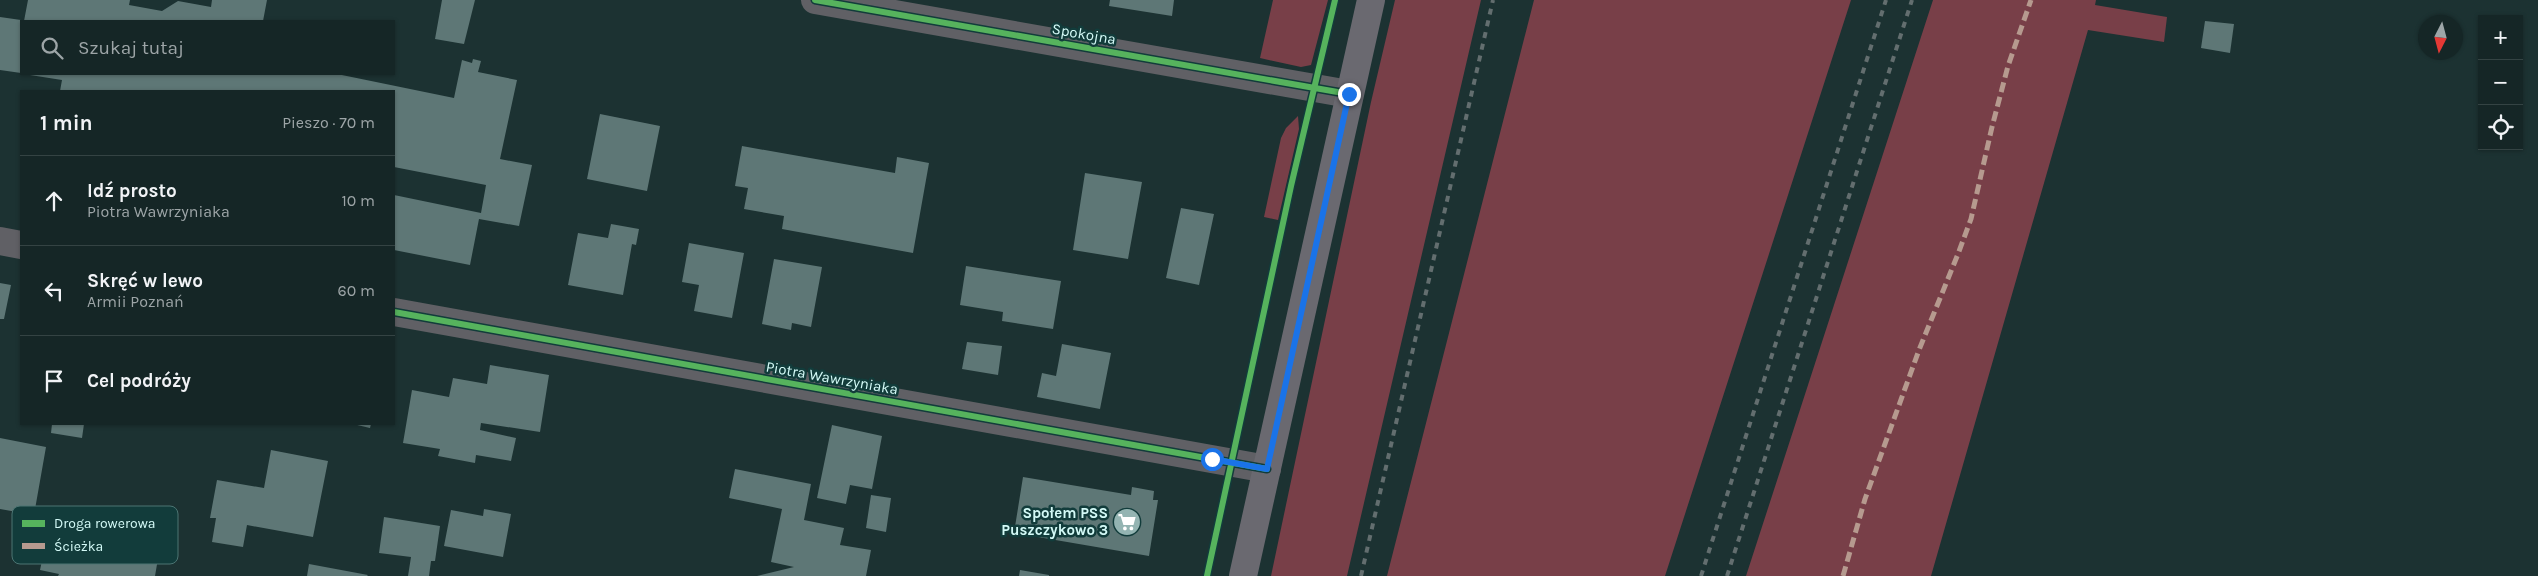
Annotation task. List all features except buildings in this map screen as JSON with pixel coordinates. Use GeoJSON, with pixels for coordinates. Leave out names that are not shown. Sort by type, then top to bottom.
{"type":"FeatureCollection","features":[{"type":"Feature","properties":{"kind":"main road"},"geometry":{"type":"LineString","coordinates":[[1243,576],[1371,0]]}},
{"type":"Feature","properties":{"kind":"street","name":"Spokojna"},"geometry":{"type":"LineString","coordinates":[[814,0],[1349,94]]}},
{"type":"Feature","properties":{"kind":"street"},"geometry":{"type":"LineString","coordinates":[[0,241],[20,245]]}},
{"type":"Feature","properties":{"kind":"street","name":"Piotra Wawrzyniaka"},"geometry":{"type":"LineString","coordinates":[[395,312],[1267,469]]}},
{"type":"Feature","properties":{"kind":"shaded area"},"geometry":{"type":"Polygon","coordinates":[[[1273,0],[1328,0],[1311,65],[1301,67],[1260,58],[1273,0]]]}},
{"type":"Feature","properties":{"kind":"shaded area"},"geometry":{"type":"Polygon","coordinates":[[[1395,0],[1481,0],[1347,576],[1271,576],[1371,102],[1395,0]]]}},
{"type":"Feature","properties":{"kind":"shaded area"},"geometry":{"type":"Polygon","coordinates":[[[1534,0],[1851,0],[1665,576],[1387,576],[1534,0]]]}},
{"type":"Feature","properties":{"kind":"shaded area"},"geometry":{"type":"Polygon","coordinates":[[[1933,0],[2096,0],[2095,5],[2167,17],[2164,42],[2088,30],[1931,576],[1746,576],[1933,0]]]}},
{"type":"Feature","properties":{"kind":"shaded area"},"geometry":{"type":"Polygon","coordinates":[[[1298,116],[1299,129],[1278,220],[1264,217],[1281,138],[1286,128],[1298,116]]]}},
{"type":"Feature","properties":{"kind":"railway"},"geometry":{"type":"LineString","coordinates":[[1361,576],[1493,0]]}},
{"type":"Feature","properties":{"kind":"railway"},"geometry":{"type":"LineString","coordinates":[[1701,576],[1886,0]]}},
{"type":"Feature","properties":{"kind":"railway"},"geometry":{"type":"LineString","coordinates":[[1727,576],[1912,0]]}},
{"type":"Feature","properties":{"kind":"marked path"},"geometry":{"type":"LineString","coordinates":[[1843,576],[1865,499],[1919,350],[1971,219],[2008,66],[2031,0]]}},
{"type":"Feature","properties":{"kind":"cycle path"},"geometry":{"type":"LineString","coordinates":[[815,0],[1349,94]]}},
{"type":"Feature","properties":{"kind":"cycle path"},"geometry":{"type":"LineString","coordinates":[[1207,576],[1291,186],[1335,0]]}},
{"type":"Feature","properties":{"kind":"cycle path"},"geometry":{"type":"LineString","coordinates":[[395,312],[1267,469]]}},
{"type":"Feature","properties":{"kind":"place","name":"Społem PSS Puszczykowo 3"},"geometry":{"type":"Point","coordinates":[1127,522]}},
{"type":"Feature","properties":{"kind":"route"},"geometry":{"type":"LineString","coordinates":[[1212,459],[1267,469],[1349,94]]}}]}
